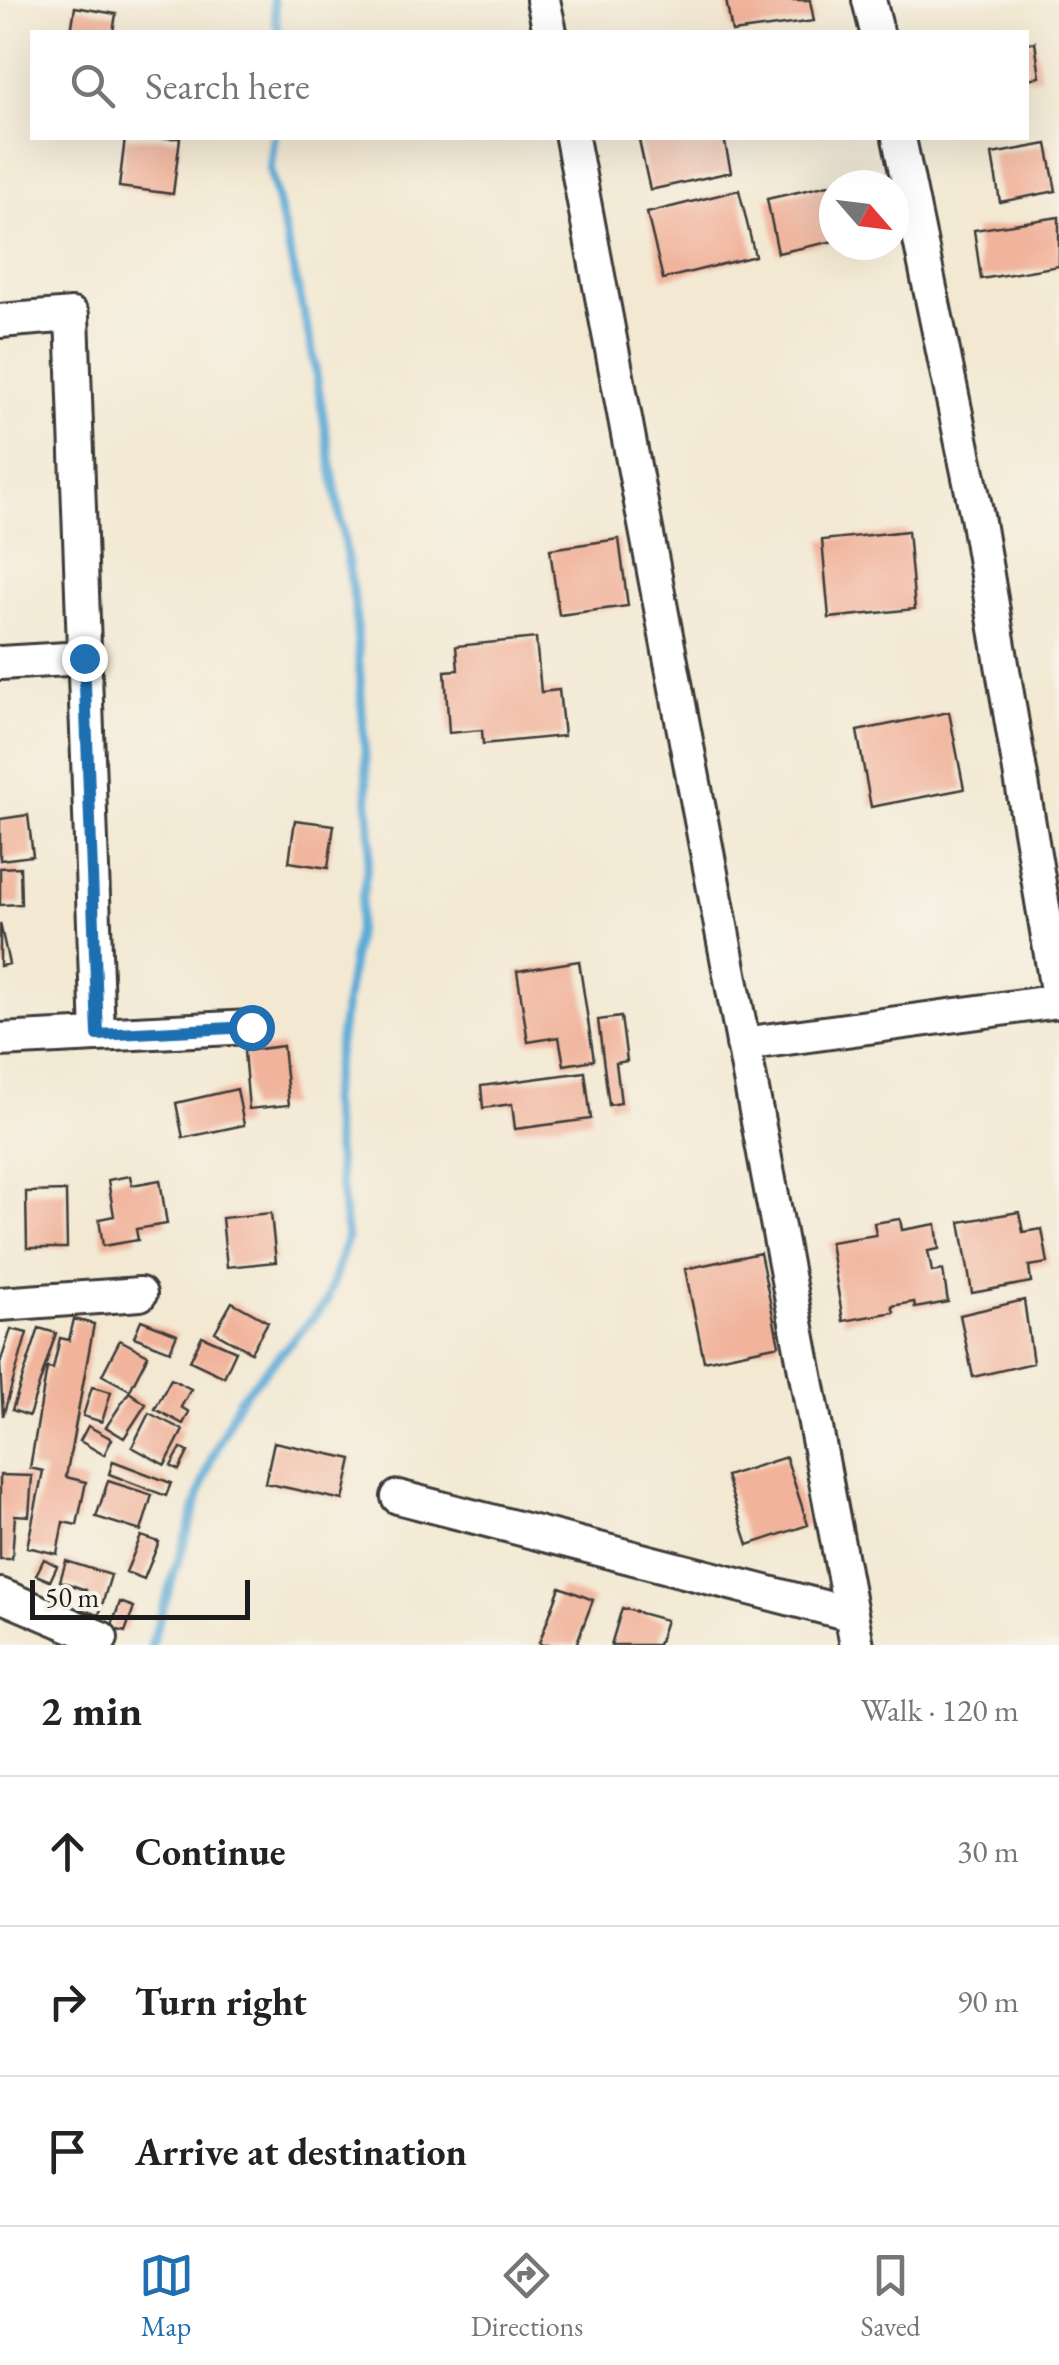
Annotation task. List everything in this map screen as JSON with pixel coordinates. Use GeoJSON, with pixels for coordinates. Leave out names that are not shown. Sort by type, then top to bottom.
{"type":"FeatureCollection","features":[{"type":"Feature","properties":{"kind":"street"},"geometry":{"type":"LineString","coordinates":[[544,0],[550,30]]}},
{"type":"Feature","properties":{"kind":"street"},"geometry":{"type":"LineString","coordinates":[[869,0],[876,30]]}},
{"type":"Feature","properties":{"kind":"street"},"geometry":{"type":"LineString","coordinates":[[398,1497],[853,1630],[572,140]]}},
{"type":"Feature","properties":{"kind":"street"},"geometry":{"type":"LineString","coordinates":[[743,1044],[1059,1002],[977,516],[899,140]]}},
{"type":"Feature","properties":{"kind":"street"},"geometry":{"type":"LineString","coordinates":[[0,321],[72,315],[98,1035]]}},
{"type":"Feature","properties":{"kind":"street"},"geometry":{"type":"LineString","coordinates":[[0,663],[84,658]]}},
{"type":"Feature","properties":{"kind":"street"},"geometry":{"type":"LineString","coordinates":[[0,1040],[251,1027]]}},
{"type":"Feature","properties":{"kind":"street"},"geometry":{"type":"LineString","coordinates":[[0,1304],[140,1294]]}},
{"type":"Feature","properties":{"kind":"street"},"geometry":{"type":"LineString","coordinates":[[0,1595],[101,1638]]}},
{"type":"Feature","properties":{"kind":"building"},"geometry":{"type":"Polygon","coordinates":[[[726,0],[810,0],[814,21],[732,30],[726,0]]]}},
{"type":"Feature","properties":{"kind":"building"},"geometry":{"type":"Polygon","coordinates":[[[75,7],[116,14],[113,30],[71,30],[75,7]]]}},
{"type":"Feature","properties":{"kind":"building"},"geometry":{"type":"Polygon","coordinates":[[[1035,42],[1040,77],[1029,79],[1029,43],[1035,42]]]}},
{"type":"Feature","properties":{"kind":"building"},"geometry":{"type":"Polygon","coordinates":[[[125,140],[180,140],[173,194],[119,187],[125,140]]]}},
{"type":"Feature","properties":{"kind":"building"},"geometry":{"type":"Polygon","coordinates":[[[639,140],[724,140],[731,172],[650,190],[639,140]]]}},
{"type":"Feature","properties":{"kind":"building"},"geometry":{"type":"Polygon","coordinates":[[[1047,144],[1056,191],[1000,202],[992,154],[1047,144]]]}},
{"type":"Feature","properties":{"kind":"building"},"geometry":{"type":"Polygon","coordinates":[[[819,187],[819,244],[778,253],[767,199],[819,187]]]}},
{"type":"Feature","properties":{"kind":"building"},"geometry":{"type":"Polygon","coordinates":[[[739,190],[755,256],[663,279],[647,213],[739,190]]]}},
{"type":"Feature","properties":{"kind":"building"},"geometry":{"type":"Polygon","coordinates":[[[1059,217],[1059,266],[981,279],[974,230],[1059,217]]]}},
{"type":"Feature","properties":{"kind":"building"},"geometry":{"type":"Polygon","coordinates":[[[908,531],[915,609],[829,618],[822,540],[908,531]]]}},
{"type":"Feature","properties":{"kind":"building"},"geometry":{"type":"Polygon","coordinates":[[[619,539],[628,606],[559,615],[550,549],[619,539]]]}},
{"type":"Feature","properties":{"kind":"building"},"geometry":{"type":"Polygon","coordinates":[[[536,638],[541,692],[559,690],[564,736],[483,744],[482,730],[449,733],[445,671],[458,670],[456,646],[536,638]]]}},
{"type":"Feature","properties":{"kind":"building"},"geometry":{"type":"Polygon","coordinates":[[[949,712],[964,789],[871,807],[857,731],[949,712]]]}},
{"type":"Feature","properties":{"kind":"building"},"geometry":{"type":"Polygon","coordinates":[[[28,815],[33,856],[0,860],[0,819],[28,815]]]}},
{"type":"Feature","properties":{"kind":"building"},"geometry":{"type":"Polygon","coordinates":[[[295,820],[334,825],[328,868],[289,862],[295,820]]]}},
{"type":"Feature","properties":{"kind":"building"},"geometry":{"type":"Polygon","coordinates":[[[20,867],[21,904],[0,905],[0,868],[20,867]]]}},
{"type":"Feature","properties":{"kind":"building"},"geometry":{"type":"Polygon","coordinates":[[[0,923],[9,964],[0,966],[0,923]]]}},
{"type":"Feature","properties":{"kind":"building"},"geometry":{"type":"Polygon","coordinates":[[[579,961],[594,1060],[564,1065],[559,1037],[528,1042],[517,971],[579,961]]]}},
{"type":"Feature","properties":{"kind":"building"},"geometry":{"type":"Polygon","coordinates":[[[621,1017],[627,1061],[616,1063],[621,1103],[609,1105],[598,1020],[621,1017]]]}},
{"type":"Feature","properties":{"kind":"building"},"geometry":{"type":"Polygon","coordinates":[[[283,1046],[289,1105],[249,1109],[244,1051],[283,1046]]]}},
{"type":"Feature","properties":{"kind":"building"},"geometry":{"type":"Polygon","coordinates":[[[585,1072],[591,1119],[515,1129],[512,1104],[483,1108],[481,1086],[585,1072]]]}},
{"type":"Feature","properties":{"kind":"building"},"geometry":{"type":"Polygon","coordinates":[[[237,1089],[244,1125],[183,1138],[176,1103],[237,1089]]]}},
{"type":"Feature","properties":{"kind":"building"},"geometry":{"type":"Polygon","coordinates":[[[130,1176],[132,1185],[160,1180],[167,1224],[136,1229],[138,1240],[103,1246],[99,1219],[114,1216],[108,1180],[130,1176]]]}},
{"type":"Feature","properties":{"kind":"building"},"geometry":{"type":"Polygon","coordinates":[[[66,1191],[67,1248],[27,1248],[26,1192],[66,1191]]]}},
{"type":"Feature","properties":{"kind":"building"},"geometry":{"type":"Polygon","coordinates":[[[1019,1212],[1023,1232],[1042,1229],[1048,1263],[1029,1266],[1031,1282],[972,1293],[960,1222],[1019,1212]]]}},
{"type":"Feature","properties":{"kind":"building"},"geometry":{"type":"Polygon","coordinates":[[[271,1213],[276,1262],[227,1267],[222,1218],[271,1213]]]}},
{"type":"Feature","properties":{"kind":"building"},"geometry":{"type":"Polygon","coordinates":[[[900,1219],[902,1230],[936,1224],[939,1249],[928,1251],[932,1272],[943,1270],[948,1302],[915,1308],[914,1302],[892,1306],[894,1312],[843,1321],[830,1242],[876,1235],[874,1223],[900,1219]]]}},
{"type":"Feature","properties":{"kind":"building"},"geometry":{"type":"Polygon","coordinates":[[[760,1253],[779,1345],[704,1361],[685,1269],[760,1253]]]}},
{"type":"Feature","properties":{"kind":"building"},"geometry":{"type":"Polygon","coordinates":[[[1024,1300],[1033,1363],[973,1377],[960,1315],[1024,1300]]]}},
{"type":"Feature","properties":{"kind":"building"},"geometry":{"type":"Polygon","coordinates":[[[232,1302],[268,1322],[251,1352],[215,1332],[232,1302]]]}},
{"type":"Feature","properties":{"kind":"building"},"geometry":{"type":"Polygon","coordinates":[[[74,1319],[94,1324],[66,1477],[86,1482],[77,1525],[63,1522],[57,1554],[27,1547],[43,1471],[30,1468],[47,1368],[53,1369],[60,1338],[69,1340],[74,1319]]]}},
{"type":"Feature","properties":{"kind":"building"},"geometry":{"type":"Polygon","coordinates":[[[141,1320],[177,1334],[170,1351],[134,1337],[141,1320]]]}},
{"type":"Feature","properties":{"kind":"building"},"geometry":{"type":"Polygon","coordinates":[[[39,1328],[56,1333],[29,1416],[12,1410],[39,1328]]]}},
{"type":"Feature","properties":{"kind":"building"},"geometry":{"type":"Polygon","coordinates":[[[11,1329],[27,1333],[3,1416],[0,1364],[11,1329]]]}},
{"type":"Feature","properties":{"kind":"building"},"geometry":{"type":"Polygon","coordinates":[[[202,1336],[236,1351],[224,1377],[190,1361],[202,1336]]]}},
{"type":"Feature","properties":{"kind":"building"},"geometry":{"type":"Polygon","coordinates":[[[120,1340],[148,1355],[130,1390],[102,1375],[120,1340]]]}},
{"type":"Feature","properties":{"kind":"building"},"geometry":{"type":"Polygon","coordinates":[[[171,1379],[191,1389],[181,1407],[189,1412],[183,1424],[155,1409],[171,1379]]]}},
{"type":"Feature","properties":{"kind":"building"},"geometry":{"type":"Polygon","coordinates":[[[92,1387],[111,1392],[102,1422],[83,1416],[92,1387]]]}},
{"type":"Feature","properties":{"kind":"building"},"geometry":{"type":"Polygon","coordinates":[[[129,1392],[146,1404],[124,1438],[106,1427],[129,1392]]]}},
{"type":"Feature","properties":{"kind":"building"},"geometry":{"type":"Polygon","coordinates":[[[149,1413],[183,1430],[165,1465],[132,1447],[149,1413]]]}},
{"type":"Feature","properties":{"kind":"building"},"geometry":{"type":"Polygon","coordinates":[[[88,1426],[112,1439],[104,1455],[80,1441],[88,1426]]]}},
{"type":"Feature","properties":{"kind":"building"},"geometry":{"type":"Polygon","coordinates":[[[274,1442],[352,1459],[343,1500],[265,1483],[274,1442]]]}},
{"type":"Feature","properties":{"kind":"building"},"geometry":{"type":"Polygon","coordinates":[[[181,1448],[188,1452],[179,1470],[171,1466],[181,1448]]]}},
{"type":"Feature","properties":{"kind":"building"},"geometry":{"type":"Polygon","coordinates":[[[786,1457],[808,1525],[748,1545],[726,1476],[786,1457]]]}},
{"type":"Feature","properties":{"kind":"building"},"geometry":{"type":"Polygon","coordinates":[[[113,1461],[171,1483],[166,1496],[109,1474],[113,1461]]]}},
{"type":"Feature","properties":{"kind":"building"},"geometry":{"type":"Polygon","coordinates":[[[0,1475],[32,1476],[29,1516],[15,1515],[12,1559],[0,1559],[0,1475]]]}},
{"type":"Feature","properties":{"kind":"building"},"geometry":{"type":"Polygon","coordinates":[[[108,1481],[152,1495],[141,1531],[96,1517],[108,1481]]]}},
{"type":"Feature","properties":{"kind":"building"},"geometry":{"type":"Polygon","coordinates":[[[141,1536],[159,1542],[144,1579],[126,1572],[141,1536]]]}},
{"type":"Feature","properties":{"kind":"building"},"geometry":{"type":"Polygon","coordinates":[[[44,1559],[57,1566],[50,1581],[36,1575],[44,1559]]]}},
{"type":"Feature","properties":{"kind":"building"},"geometry":{"type":"Polygon","coordinates":[[[66,1561],[111,1575],[99,1615],[80,1609],[86,1590],[60,1581],[66,1561]]]}},
{"type":"Feature","properties":{"kind":"building"},"geometry":{"type":"Polygon","coordinates":[[[560,1587],[593,1600],[576,1645],[543,1645],[539,1643],[560,1587]]]}},
{"type":"Feature","properties":{"kind":"building"},"geometry":{"type":"Polygon","coordinates":[[[120,1602],[134,1607],[125,1632],[111,1628],[120,1602]]]}},
{"type":"Feature","properties":{"kind":"building"},"geometry":{"type":"Polygon","coordinates":[[[622,1608],[666,1620],[658,1645],[611,1645],[622,1608]]]}},
{"type":"Feature","properties":{"kind":"waterway"},"geometry":{"type":"LineString","coordinates":[[273,0],[278,30]]}},
{"type":"Feature","properties":{"kind":"waterway"},"geometry":{"type":"LineString","coordinates":[[151,1645],[210,1462],[239,1400],[326,1303],[347,1238],[330,1100],[371,843],[355,605],[311,344],[270,170],[274,140]]}},
{"type":"Feature","properties":{"kind":"route"},"geometry":{"type":"LineString","coordinates":[[84,658],[98,1035],[251,1027]]}}]}
